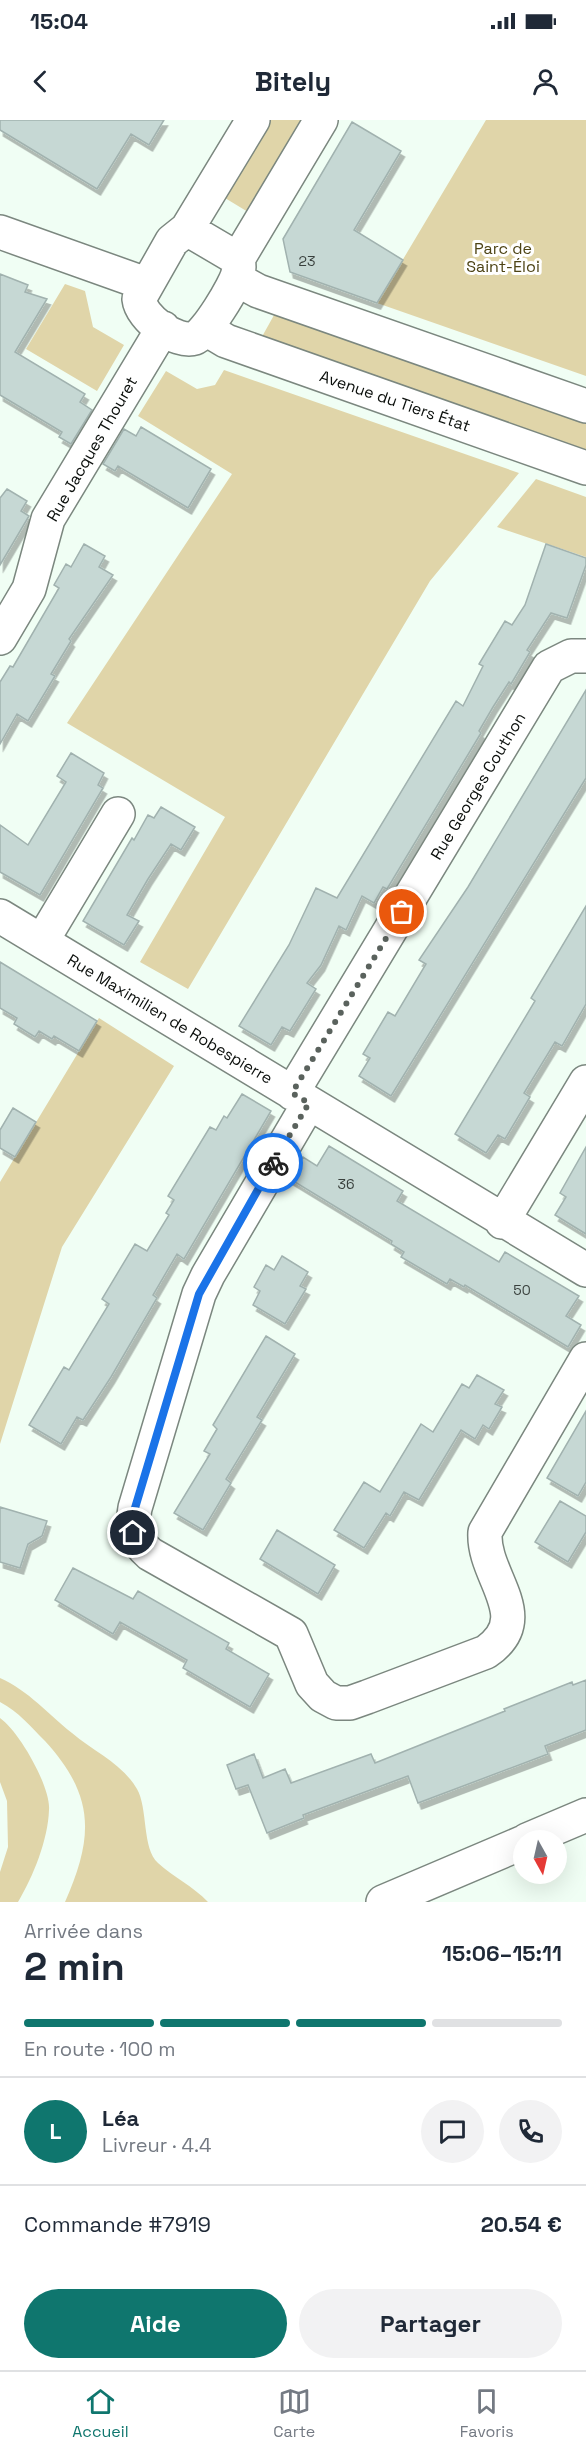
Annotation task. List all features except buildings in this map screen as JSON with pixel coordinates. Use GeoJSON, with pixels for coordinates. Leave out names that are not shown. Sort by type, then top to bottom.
{"type":"FeatureCollection","features":[{"type":"Feature","properties":{"kind":"street"},"geometry":{"type":"LineString","coordinates":[[253,120],[187,229],[172,241],[139,299],[140,306],[148,319],[185,339],[194,339],[206,329],[321,120]]}},
{"type":"Feature","properties":{"kind":"street"},"geometry":{"type":"LineString","coordinates":[[187,229],[237,269],[258,291],[586,406]]}},
{"type":"Feature","properties":{"kind":"street"},"geometry":{"type":"LineString","coordinates":[[0,232],[146,284]]}},
{"type":"Feature","properties":{"kind":"street","name":"Rue Jacques Thouret"},"geometry":{"type":"LineString","coordinates":[[0,638],[29,589],[48,519],[163,328]]}},
{"type":"Feature","properties":{"kind":"street","name":"Avenue du Tiers État"},"geometry":{"type":"LineString","coordinates":[[206,329],[234,344],[586,468]]}},
{"type":"Feature","properties":{"kind":"street","name":"Rue Georges Couthon"},"geometry":{"type":"LineString","coordinates":[[586,656],[571,656],[549,667],[300,1098],[208,1275],[199,1294],[135,1508],[133,1533],[139,1544],[150,1554],[291,1634],[312,1684],[323,1696],[336,1703],[350,1703],[486,1652],[500,1643],[507,1630],[508,1616],[485,1547],[485,1532],[586,1359]]}},
{"type":"Feature","properties":{"kind":"street"},"geometry":{"type":"LineString","coordinates":[[42,941],[118,814]]}},
{"type":"Feature","properties":{"kind":"street","name":"Rue Maximilien de Robespierre"},"geometry":{"type":"LineString","coordinates":[[0,916],[502,1222],[586,1270]]}},
{"type":"Feature","properties":{"kind":"street"},"geometry":{"type":"LineString","coordinates":[[502,1222],[586,1082]]}},
{"type":"Feature","properties":{"kind":"street"},"geometry":{"type":"LineString","coordinates":[[551,1830],[586,1815]]}},
{"type":"Feature","properties":{"kind":"street"},"geometry":{"type":"LineString","coordinates":[[384,1902],[513,1846]]}},
{"type":"Feature","properties":{"kind":"green space"},"geometry":{"type":"Polygon","coordinates":[[[265,120],[310,120],[253,215],[220,195],[265,120]]]}},
{"type":"Feature","properties":{"kind":"green space","name":"Parc de Saint-Éloi"},"geometry":{"type":"Polygon","coordinates":[[[486,120],[586,120],[586,376],[377,303],[486,120]]]}},
{"type":"Feature","properties":{"kind":"green space"},"geometry":{"type":"Polygon","coordinates":[[[65,284],[85,291],[93,327],[124,345],[97,391],[26,349],[65,284]]]}},
{"type":"Feature","properties":{"kind":"green space"},"geometry":{"type":"Polygon","coordinates":[[[278,308],[586,416],[586,458],[259,342],[278,308]]]}},
{"type":"Feature","properties":{"kind":"green space"},"geometry":{"type":"Polygon","coordinates":[[[224,370],[519,473],[430,581],[188,989],[140,962],[225,817],[67,723],[232,474],[138,416],[166,371],[197,389],[215,385],[224,370]]]}},
{"type":"Feature","properties":{"kind":"green space"},"geometry":{"type":"Polygon","coordinates":[[[536,479],[586,497],[586,557],[497,527],[536,479]]]}},
{"type":"Feature","properties":{"kind":"green space"},"geometry":{"type":"Polygon","coordinates":[[[99,1018],[174,1066],[62,1247],[0,1444],[0,1182],[99,1018]]]}},
{"type":"Feature","properties":{"kind":"green space"},"geometry":{"type":"Polygon","coordinates":[[[0,1678],[29,1696],[80,1740],[124,1772],[140,1797],[147,1838],[153,1857],[208,1902],[65,1902],[75,1878],[85,1837],[85,1817],[81,1799],[73,1780],[45,1741],[19,1715],[0,1702],[0,1678]]]}},
{"type":"Feature","properties":{"kind":"green space"},"geometry":{"type":"Polygon","coordinates":[[[0,1718],[16,1735],[32,1760],[45,1788],[49,1810],[43,1846],[18,1902],[0,1902],[0,1872],[8,1847],[7,1801],[0,1782],[0,1718]]]}},
{"type":"Feature","properties":{"kind":"way so far"},"geometry":{"type":"LineString","coordinates":[[273,1163],[309,1103],[292,1093],[402,912]]}},
{"type":"Feature","properties":{"kind":"route"},"geometry":{"type":"LineString","coordinates":[[133,1533],[135,1508],[199,1294],[273,1163]]}}]}
